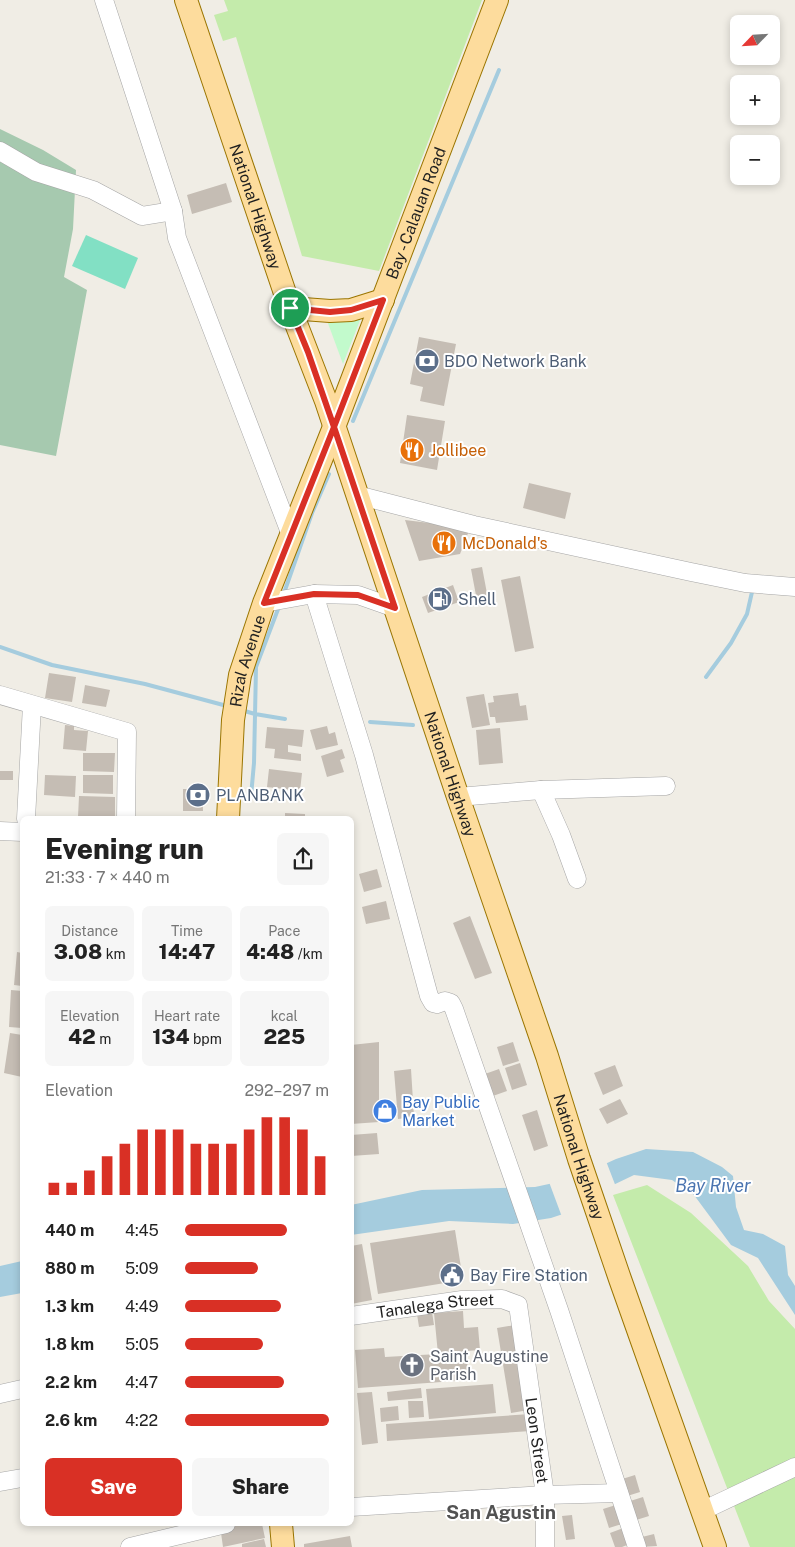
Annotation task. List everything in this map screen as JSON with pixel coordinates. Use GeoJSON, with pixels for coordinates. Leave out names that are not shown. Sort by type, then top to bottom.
{"type":"FeatureCollection","features":[{"type":"Feature","properties":{"kind":"main road","name":"National Highway"},"geometry":{"type":"LineString","coordinates":[[186,0],[290,308],[308,352],[334,427],[547,1056],[579,1159],[715,1547]]}},
{"type":"Feature","properties":{"kind":"main road","name":"Bay - Calauan Road"},"geometry":{"type":"LineString","coordinates":[[334,427],[496,0]]}},
{"type":"Feature","properties":{"kind":"main road"},"geometry":{"type":"LineString","coordinates":[[290,308],[330,312],[351,310],[383,300]]}},
{"type":"Feature","properties":{"kind":"main road","name":"Rizal Avenue"},"geometry":{"type":"LineString","coordinates":[[228,816],[233,720],[240,675],[264,603],[334,427]]}},
{"type":"Feature","properties":{"kind":"main road"},"geometry":{"type":"LineString","coordinates":[[280,1526],[283,1547]]}},
{"type":"Feature","properties":{"kind":"street"},"geometry":{"type":"LineString","coordinates":[[104,0],[173,211],[177,238],[292,535]]}},
{"type":"Feature","properties":{"kind":"street"},"geometry":{"type":"LineString","coordinates":[[0,151],[36,172],[93,190],[142,216],[173,211]]}},
{"type":"Feature","properties":{"kind":"street"},"geometry":{"type":"LineString","coordinates":[[357,495],[474,525],[691,572],[745,583],[795,587]]}},
{"type":"Feature","properties":{"kind":"street"},"geometry":{"type":"LineString","coordinates":[[314,594],[364,755],[429,996],[433,1003],[437,1004],[445,1001],[451,1003],[454,1010],[559,1310],[637,1547]]}},
{"type":"Feature","properties":{"kind":"street"},"geometry":{"type":"LineString","coordinates":[[264,603],[314,594],[358,595],[395,608]]}},
{"type":"Feature","properties":{"kind":"street"},"geometry":{"type":"LineString","coordinates":[[0,695],[127,732],[126,816]]}},
{"type":"Feature","properties":{"kind":"street"},"geometry":{"type":"LineString","coordinates":[[26,816],[32,705]]}},
{"type":"Feature","properties":{"kind":"street"},"geometry":{"type":"LineString","coordinates":[[458,797],[541,790],[666,786]]}},
{"type":"Feature","properties":{"kind":"street"},"geometry":{"type":"LineString","coordinates":[[541,790],[561,834],[577,878]]}},
{"type":"Feature","properties":{"kind":"street"},"geometry":{"type":"LineString","coordinates":[[0,831],[20,832]]}},
{"type":"Feature","properties":{"kind":"street","name":"Tanalega Street"},"geometry":{"type":"LineString","coordinates":[[354,1316],[462,1300],[502,1298],[518,1305]]}},
{"type":"Feature","properties":{"kind":"street","name":"Leon Street"},"geometry":{"type":"LineString","coordinates":[[518,1305],[545,1495],[545,1547]]}},
{"type":"Feature","properties":{"kind":"street"},"geometry":{"type":"LineString","coordinates":[[0,1394],[20,1389]]}},
{"type":"Feature","properties":{"kind":"street"},"geometry":{"type":"LineString","coordinates":[[702,1511],[795,1467]]}},
{"type":"Feature","properties":{"kind":"street"},"geometry":{"type":"LineString","coordinates":[[0,1482],[20,1478]]}},
{"type":"Feature","properties":{"kind":"street"},"geometry":{"type":"LineString","coordinates":[[354,1506],[545,1495],[618,1493]]}},
{"type":"Feature","properties":{"kind":"street"},"geometry":{"type":"LineString","coordinates":[[130,1547],[218,1526]]}},
{"type":"Feature","properties":{"kind":"green space"},"geometry":{"type":"Polygon","coordinates":[[[224,0],[482,0],[379,271],[302,256],[236,37],[223,41],[214,15],[228,11],[224,0]]]}},
{"type":"Feature","properties":{"kind":"green space"},"geometry":{"type":"Polygon","coordinates":[[[0,129],[43,150],[76,170],[73,229],[64,277],[87,290],[56,456],[0,445],[0,129]]]}},
{"type":"Feature","properties":{"kind":"green space"},"geometry":{"type":"Polygon","coordinates":[[[86,235],[138,258],[125,289],[72,266],[86,235]]]}},
{"type":"Feature","properties":{"kind":"green space"},"geometry":{"type":"Polygon","coordinates":[[[364,310],[343,364],[326,318],[364,310]]]}},
{"type":"Feature","properties":{"kind":"green space"},"geometry":{"type":"Polygon","coordinates":[[[647,1185],[691,1213],[748,1266],[769,1301],[795,1329],[795,1547],[750,1547],[613,1195],[647,1185]]]}},
{"type":"Feature","properties":{"kind":"water","name":"Bay River"},"geometry":{"type":"Polygon","coordinates":[[[646,1149],[693,1152],[722,1167],[733,1176],[736,1207],[744,1230],[763,1234],[785,1246],[788,1275],[795,1286],[795,1315],[758,1258],[731,1245],[694,1195],[672,1180],[634,1175],[609,1187],[581,1208],[551,1218],[513,1224],[449,1221],[354,1235],[354,1204],[422,1190],[535,1187],[572,1179],[616,1159],[646,1149]]]}},
{"type":"Feature","properties":{"kind":"water"},"geometry":{"type":"Polygon","coordinates":[[[20,1261],[20,1293],[0,1297],[0,1266],[20,1261]]]}},
{"type":"Feature","properties":{"kind":"pier"},"geometry":{"type":"Polygon","coordinates":[[[606,1161],[616,1187],[582,1210],[562,1217],[549,1182],[571,1177],[606,1161]]]}},
{"type":"Feature","properties":{"kind":"building"},"geometry":{"type":"Polygon","coordinates":[[[226,183],[232,202],[192,214],[187,195],[226,183]]]}},
{"type":"Feature","properties":{"kind":"building"},"geometry":{"type":"Polygon","coordinates":[[[419,337],[456,344],[444,406],[420,401],[423,387],[410,384],[419,337]]]}},
{"type":"Feature","properties":{"kind":"building"},"geometry":{"type":"Polygon","coordinates":[[[407,415],[445,421],[437,470],[400,463],[407,415]]]}},
{"type":"Feature","properties":{"kind":"building"},"geometry":{"type":"Polygon","coordinates":[[[529,483],[571,493],[565,519],[523,508],[529,483]]]}},
{"type":"Feature","properties":{"kind":"building"},"geometry":{"type":"Polygon","coordinates":[[[405,520],[470,528],[460,554],[419,561],[405,520]]]}},
{"type":"Feature","properties":{"kind":"building"},"geometry":{"type":"Polygon","coordinates":[[[482,567],[489,604],[478,606],[471,569],[482,567]]]}},
{"type":"Feature","properties":{"kind":"building"},"geometry":{"type":"Polygon","coordinates":[[[520,576],[534,648],[515,652],[501,580],[520,576]]]}},
{"type":"Feature","properties":{"kind":"building","name":"Shell"},"geometry":{"type":"Polygon","coordinates":[[[453,585],[459,602],[428,613],[422,597],[453,585]]]}},
{"type":"Feature","properties":{"kind":"building"},"geometry":{"type":"Polygon","coordinates":[[[49,673],[76,677],[72,702],[45,698],[49,673]]]}},
{"type":"Feature","properties":{"kind":"building"},"geometry":{"type":"Polygon","coordinates":[[[85,685],[110,690],[106,707],[82,703],[85,685]]]}},
{"type":"Feature","properties":{"kind":"building"},"geometry":{"type":"Polygon","coordinates":[[[518,693],[520,706],[526,705],[528,720],[496,723],[495,717],[490,717],[488,703],[494,702],[493,696],[518,693]]]}},
{"type":"Feature","properties":{"kind":"building"},"geometry":{"type":"Polygon","coordinates":[[[484,694],[490,725],[472,728],[466,697],[484,694]]]}},
{"type":"Feature","properties":{"kind":"building"},"geometry":{"type":"Polygon","coordinates":[[[65,725],[74,726],[74,730],[88,731],[86,751],[63,749],[65,725]]]}},
{"type":"Feature","properties":{"kind":"building"},"geometry":{"type":"Polygon","coordinates":[[[327,726],[329,734],[335,732],[338,745],[316,750],[310,730],[327,726]]]}},
{"type":"Feature","properties":{"kind":"building"},"geometry":{"type":"Polygon","coordinates":[[[267,727],[304,730],[302,747],[288,745],[288,752],[301,754],[301,761],[274,758],[275,749],[265,748],[267,727]]]}},
{"type":"Feature","properties":{"kind":"building"},"geometry":{"type":"Polygon","coordinates":[[[500,728],[503,763],[479,765],[476,730],[500,728]]]}},
{"type":"Feature","properties":{"kind":"building"},"geometry":{"type":"Polygon","coordinates":[[[342,749],[345,758],[340,760],[344,772],[327,777],[321,756],[342,749]]]}},
{"type":"Feature","properties":{"kind":"building"},"geometry":{"type":"Polygon","coordinates":[[[83,753],[115,753],[114,772],[83,771],[83,753]]]}},
{"type":"Feature","properties":{"kind":"building"},"geometry":{"type":"Polygon","coordinates":[[[269,769],[302,773],[300,791],[267,787],[269,769]]]}},
{"type":"Feature","properties":{"kind":"building"},"geometry":{"type":"Polygon","coordinates":[[[0,771],[13,771],[13,780],[0,780],[0,771]]]}},
{"type":"Feature","properties":{"kind":"building"},"geometry":{"type":"Polygon","coordinates":[[[45,775],[76,776],[75,797],[44,795],[45,775]]]}},
{"type":"Feature","properties":{"kind":"building"},"geometry":{"type":"Polygon","coordinates":[[[83,775],[113,775],[113,794],[83,793],[83,775]]]}},
{"type":"Feature","properties":{"kind":"building"},"geometry":{"type":"Polygon","coordinates":[[[183,789],[202,789],[203,811],[183,811],[183,789]]]}},
{"type":"Feature","properties":{"kind":"building"},"geometry":{"type":"Polygon","coordinates":[[[79,796],[115,797],[115,816],[78,816],[79,796]]]}},
{"type":"Feature","properties":{"kind":"building"},"geometry":{"type":"Polygon","coordinates":[[[285,813],[305,814],[305,816],[285,816],[285,813]]]}},
{"type":"Feature","properties":{"kind":"building"},"geometry":{"type":"Polygon","coordinates":[[[377,869],[382,887],[364,892],[359,874],[377,869]]]}},
{"type":"Feature","properties":{"kind":"building"},"geometry":{"type":"Polygon","coordinates":[[[386,901],[390,919],[366,924],[362,907],[386,901]]]}},
{"type":"Feature","properties":{"kind":"building"},"geometry":{"type":"Polygon","coordinates":[[[470,916],[492,973],[475,979],[453,923],[470,916]]]}},
{"type":"Feature","properties":{"kind":"building"},"geometry":{"type":"Polygon","coordinates":[[[17,952],[20,953],[20,986],[14,985],[17,952]]]}},
{"type":"Feature","properties":{"kind":"building"},"geometry":{"type":"Polygon","coordinates":[[[11,990],[20,991],[20,1028],[9,1027],[11,990]]]}},
{"type":"Feature","properties":{"kind":"building"},"geometry":{"type":"Polygon","coordinates":[[[10,1033],[20,1035],[20,1077],[4,1073],[10,1033]]]}},
{"type":"Feature","properties":{"kind":"building"},"geometry":{"type":"Polygon","coordinates":[[[379,1042],[379,1122],[354,1124],[354,1045],[379,1042]]]}},
{"type":"Feature","properties":{"kind":"building"},"geometry":{"type":"Polygon","coordinates":[[[513,1042],[519,1061],[503,1066],[497,1047],[513,1042]]]}},
{"type":"Feature","properties":{"kind":"building"},"geometry":{"type":"Polygon","coordinates":[[[520,1063],[527,1085],[512,1090],[505,1068],[520,1063]]]}},
{"type":"Feature","properties":{"kind":"building"},"geometry":{"type":"Polygon","coordinates":[[[615,1065],[623,1086],[603,1095],[594,1073],[615,1065]]]}},
{"type":"Feature","properties":{"kind":"building"},"geometry":{"type":"Polygon","coordinates":[[[411,1069],[414,1117],[398,1119],[394,1071],[411,1069]]]}},
{"type":"Feature","properties":{"kind":"building"},"geometry":{"type":"Polygon","coordinates":[[[499,1069],[507,1091],[490,1097],[482,1075],[499,1069]]]}},
{"type":"Feature","properties":{"kind":"building"},"geometry":{"type":"Polygon","coordinates":[[[620,1099],[628,1114],[607,1124],[599,1109],[620,1099]]]}},
{"type":"Feature","properties":{"kind":"building"},"geometry":{"type":"Polygon","coordinates":[[[537,1110],[548,1146],[534,1151],[522,1115],[537,1110]]]}},
{"type":"Feature","properties":{"kind":"building"},"geometry":{"type":"Polygon","coordinates":[[[377,1133],[379,1154],[354,1156],[354,1135],[377,1133]]]}},
{"type":"Feature","properties":{"kind":"building"},"geometry":{"type":"Polygon","coordinates":[[[455,1230],[463,1280],[378,1294],[370,1243],[455,1230]]]}},
{"type":"Feature","properties":{"kind":"building"},"geometry":{"type":"Polygon","coordinates":[[[362,1244],[372,1300],[354,1303],[354,1245],[362,1244]]]}},
{"type":"Feature","properties":{"kind":"building","name":"Saint Augustine Parish"},"geometry":{"type":"Polygon","coordinates":[[[463,1311],[464,1328],[478,1327],[480,1350],[466,1351],[469,1380],[358,1388],[355,1350],[384,1348],[385,1357],[438,1354],[434,1313],[463,1311]]]}},
{"type":"Feature","properties":{"kind":"building"},"geometry":{"type":"Polygon","coordinates":[[[432,1312],[434,1325],[419,1327],[417,1314],[432,1312]]]}},
{"type":"Feature","properties":{"kind":"building"},"geometry":{"type":"Polygon","coordinates":[[[515,1325],[529,1410],[511,1413],[497,1328],[515,1325]]]}},
{"type":"Feature","properties":{"kind":"building"},"geometry":{"type":"Polygon","coordinates":[[[493,1384],[496,1413],[429,1419],[426,1389],[493,1384]]]}},
{"type":"Feature","properties":{"kind":"building"},"geometry":{"type":"Polygon","coordinates":[[[421,1388],[422,1398],[388,1401],[387,1392],[421,1388]]]}},
{"type":"Feature","properties":{"kind":"building"},"geometry":{"type":"Polygon","coordinates":[[[372,1392],[378,1443],[362,1445],[357,1393],[372,1392]]]}},
{"type":"Feature","properties":{"kind":"building"},"geometry":{"type":"Polygon","coordinates":[[[408,1401],[423,1401],[424,1417],[409,1418],[408,1401]]]}},
{"type":"Feature","properties":{"kind":"building"},"geometry":{"type":"Polygon","coordinates":[[[398,1406],[399,1420],[381,1422],[380,1408],[398,1406]]]}},
{"type":"Feature","properties":{"kind":"building"},"geometry":{"type":"Polygon","coordinates":[[[530,1414],[531,1431],[387,1441],[386,1424],[530,1414]]]}},
{"type":"Feature","properties":{"kind":"building"},"geometry":{"type":"Polygon","coordinates":[[[635,1475],[640,1492],[624,1497],[619,1480],[635,1475]]]}},
{"type":"Feature","properties":{"kind":"building"},"geometry":{"type":"Polygon","coordinates":[[[643,1497],[649,1516],[633,1521],[627,1502],[643,1497]]]}},
{"type":"Feature","properties":{"kind":"building"},"geometry":{"type":"Polygon","coordinates":[[[619,1504],[625,1523],[609,1528],[603,1509],[619,1504]]]}},
{"type":"Feature","properties":{"kind":"building"},"geometry":{"type":"Polygon","coordinates":[[[572,1515],[575,1539],[566,1540],[562,1516],[572,1515]]]}},
{"type":"Feature","properties":{"kind":"building"},"geometry":{"type":"Polygon","coordinates":[[[220,1526],[262,1526],[265,1538],[223,1547],[220,1526]]]}},
{"type":"Feature","properties":{"kind":"building"},"geometry":{"type":"Polygon","coordinates":[[[626,1527],[632,1543],[622,1547],[615,1547],[610,1533],[626,1527]]]}},
{"type":"Feature","properties":{"kind":"building"},"geometry":{"type":"Polygon","coordinates":[[[654,1534],[657,1546],[641,1547],[638,1538],[654,1534]]]}},
{"type":"Feature","properties":{"kind":"building"},"geometry":{"type":"Polygon","coordinates":[[[350,1536],[352,1547],[304,1547],[304,1544],[350,1536]]]}},
{"type":"Feature","properties":{"kind":"building"},"geometry":{"type":"Polygon","coordinates":[[[264,1539],[266,1547],[242,1547],[242,1544],[264,1539]]]}},
{"type":"Feature","properties":{"kind":"waterway"},"geometry":{"type":"LineString","coordinates":[[353,421],[499,70]]}},
{"type":"Feature","properties":{"kind":"waterway"},"geometry":{"type":"LineString","coordinates":[[284,593],[312,513],[329,474]]}},
{"type":"Feature","properties":{"kind":"waterway"},"geometry":{"type":"LineString","coordinates":[[706,677],[731,643],[747,614],[752,592]]}},
{"type":"Feature","properties":{"kind":"waterway"},"geometry":{"type":"LineString","coordinates":[[251,796],[254,763],[256,667],[280,604]]}},
{"type":"Feature","properties":{"kind":"waterway"},"geometry":{"type":"LineString","coordinates":[[0,647],[52,665],[145,684],[227,706]]}},
{"type":"Feature","properties":{"kind":"waterway"},"geometry":{"type":"LineString","coordinates":[[241,710],[285,719]]}},
{"type":"Feature","properties":{"kind":"waterway"},"geometry":{"type":"LineString","coordinates":[[370,722],[413,725]]}},
{"type":"Feature","properties":{"kind":"place","name":"BDO Network Bank"},"geometry":{"type":"Point","coordinates":[427,361]}},
{"type":"Feature","properties":{"kind":"place","name":"Jollibee"},"geometry":{"type":"Point","coordinates":[412,450]}},
{"type":"Feature","properties":{"kind":"place","name":"McDonald's"},"geometry":{"type":"Point","coordinates":[444,543]}},
{"type":"Feature","properties":{"kind":"place","name":"Shell"},"geometry":{"type":"Point","coordinates":[440,599]}},
{"type":"Feature","properties":{"kind":"place","name":"PLANBANK"},"geometry":{"type":"Point","coordinates":[198,795]}},
{"type":"Feature","properties":{"kind":"place","name":"Bay Public Market"},"geometry":{"type":"Point","coordinates":[385,1111]}},
{"type":"Feature","properties":{"kind":"place","name":"Bay Fire Station"},"geometry":{"type":"Point","coordinates":[452,1275]}},
{"type":"Feature","properties":{"kind":"place","name":"Saint Augustine Parish"},"geometry":{"type":"Point","coordinates":[412,1365]}},
{"type":"Feature","properties":{"kind":"district","name":"San Agustin"},"geometry":{"type":"Point","coordinates":[501,1512]}},
{"type":"Feature","properties":{"kind":"route"},"geometry":{"type":"LineString","coordinates":[[290,308],[308,352],[334,427],[264,603],[314,594],[358,595],[395,608],[334,427],[383,300],[351,310],[330,312],[290,308]]}}]}
